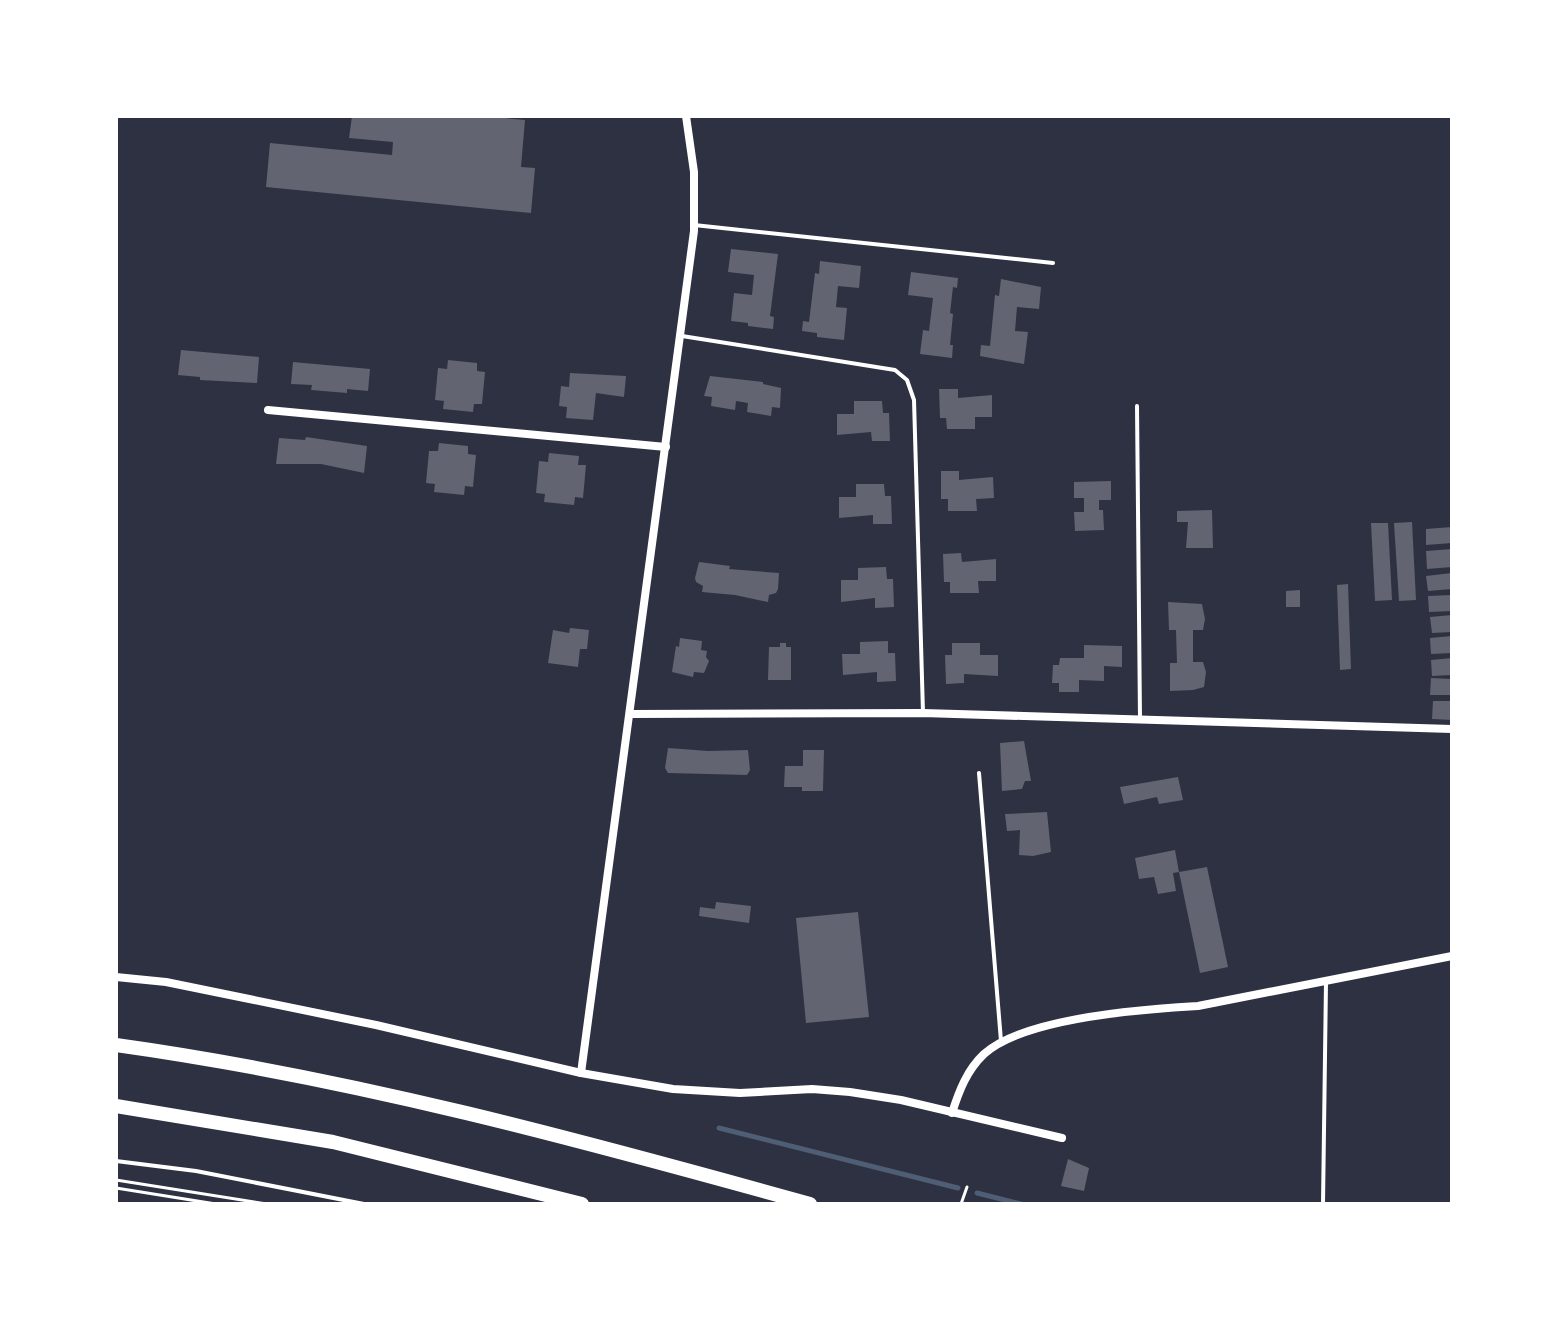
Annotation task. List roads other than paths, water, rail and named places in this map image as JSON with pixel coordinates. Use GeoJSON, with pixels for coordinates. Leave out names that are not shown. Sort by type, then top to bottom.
{"type":"FeatureCollection","features":[{"type":"Feature","properties":{"kind":"highway"},"geometry":{"type":"LineString","coordinates":[[116,1045],[296,1074],[437,1104],[810,1204]]}},
{"type":"Feature","properties":{"kind":"highway"},"geometry":{"type":"LineString","coordinates":[[116,1106],[333,1142],[582,1204]]}},
{"type":"Feature","properties":{"kind":"street"},"geometry":{"type":"LineString","coordinates":[[581,1073],[694,225],[694,172],[686,116]]}},
{"type":"Feature","properties":{"kind":"street"},"geometry":{"type":"LineString","coordinates":[[268,410],[666,447]]}},
{"type":"Feature","properties":{"kind":"street"},"geometry":{"type":"LineString","coordinates":[[630,714],[923,713],[1452,729]]}},
{"type":"Feature","properties":{"kind":"street"},"geometry":{"type":"LineString","coordinates":[[952,1113],[958,1093],[974,1064],[1001,1041],[1025,1031],[1162,1008],[1198,1006],[1452,956]]}},
{"type":"Feature","properties":{"kind":"street"},"geometry":{"type":"LineString","coordinates":[[116,977],[166,982],[361,1021],[581,1073],[707,1092],[812,1089],[850,1092],[1062,1138]]}},
{"type":"Feature","properties":{"kind":"lane"},"geometry":{"type":"LineString","coordinates":[[694,225],[1053,263]]}},
{"type":"Feature","properties":{"kind":"lane"},"geometry":{"type":"LineString","coordinates":[[680,335],[895,370],[907,380],[914,400],[923,713]]}},
{"type":"Feature","properties":{"kind":"lane"},"geometry":{"type":"LineString","coordinates":[[1137,406],[1140,719]]}},
{"type":"Feature","properties":{"kind":"lane"},"geometry":{"type":"LineString","coordinates":[[979,773],[1001,1041]]}},
{"type":"Feature","properties":{"kind":"lane"},"geometry":{"type":"LineString","coordinates":[[1323,1204],[1326,982]]}},
{"type":"Feature","properties":{"kind":"lane"},"geometry":{"type":"LineString","coordinates":[[116,1161],[239,1178],[364,1204]]}},
{"type":"Feature","properties":{"kind":"waterway"},"geometry":{"type":"LineString","coordinates":[[719,1128],[958,1188]]}},
{"type":"Feature","properties":{"kind":"waterway"},"geometry":{"type":"LineString","coordinates":[[977,1193],[1021,1204]]}}]}
